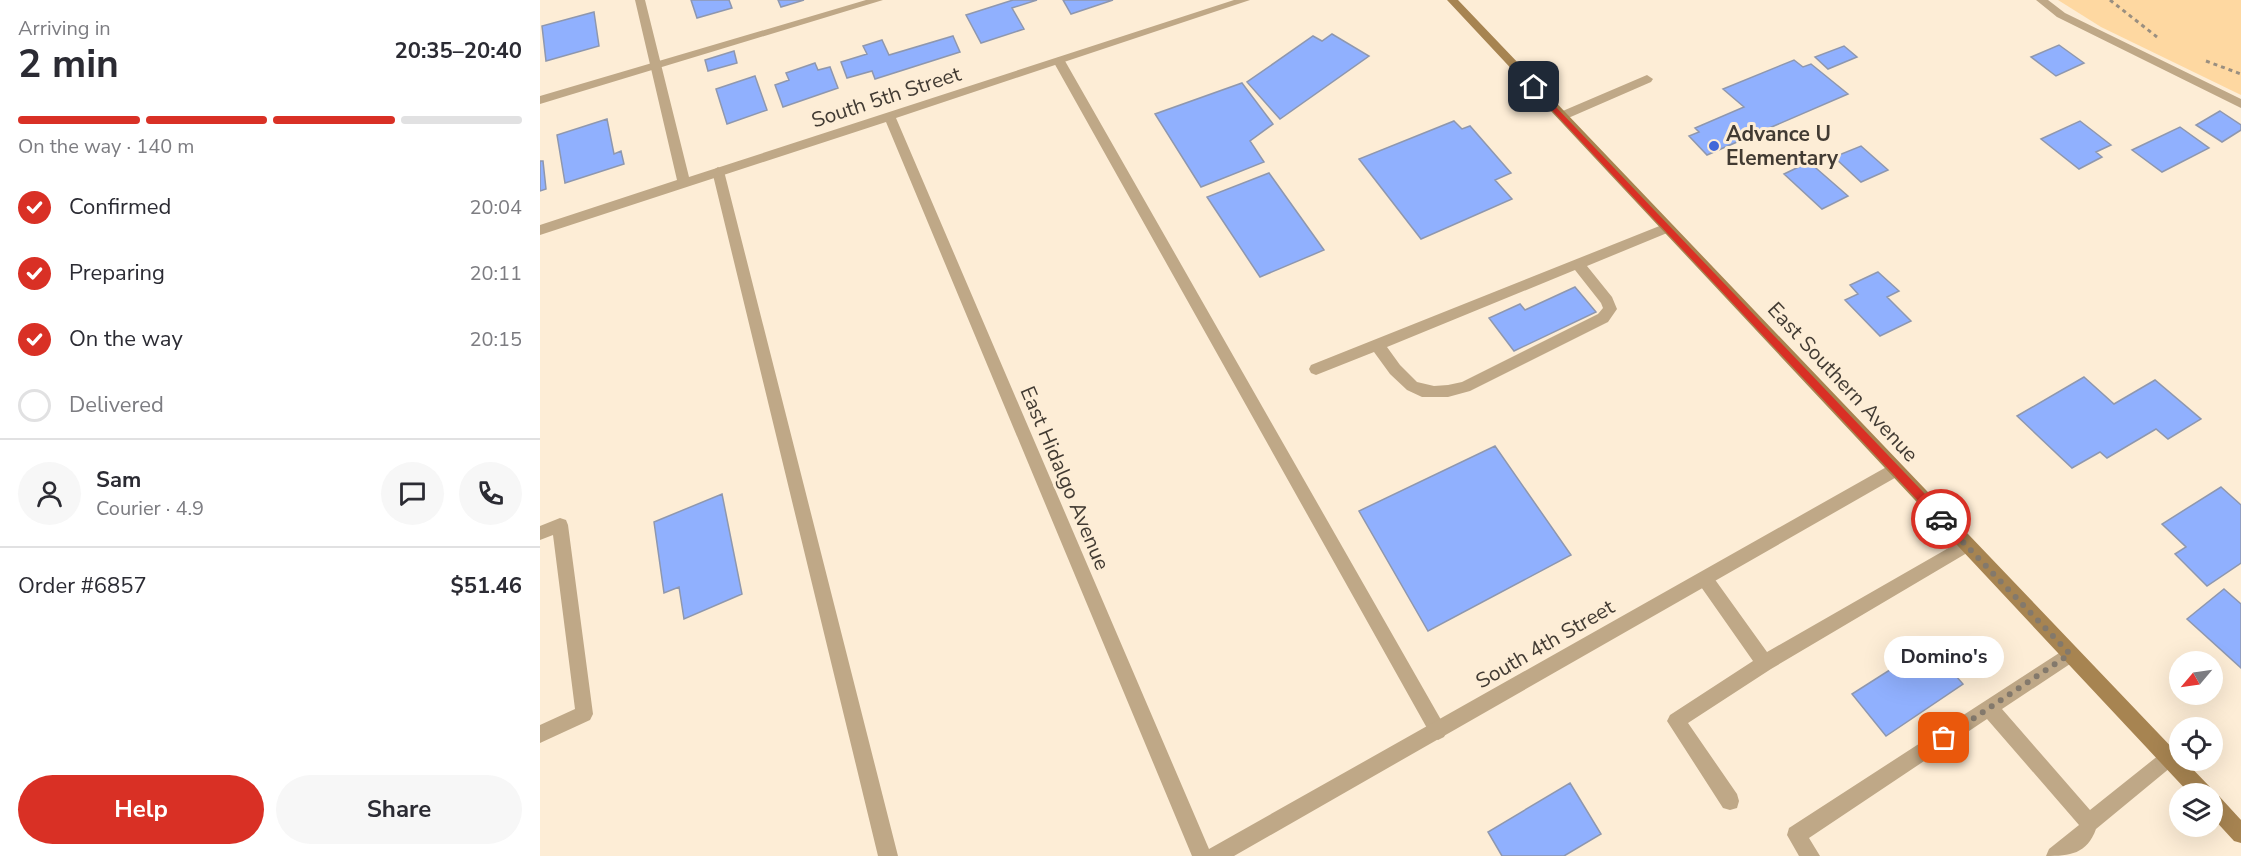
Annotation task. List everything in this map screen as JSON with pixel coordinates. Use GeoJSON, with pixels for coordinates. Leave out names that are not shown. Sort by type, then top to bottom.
{"type":"FeatureCollection","features":[{"type":"Feature","properties":{"kind":"main road","name":"East Southern Avenue"},"geometry":{"type":"LineString","coordinates":[[1452,0],[2169,757]]}},
{"type":"Feature","properties":{"kind":"main road","name":"East Southern Avenue"},"geometry":{"type":"LineString","coordinates":[[2182,771],[2193,783]]}},
{"type":"Feature","properties":{"kind":"main road"},"geometry":{"type":"LineString","coordinates":[[2223,815],[2241,834]]}},
{"type":"Feature","properties":{"kind":"street"},"geometry":{"type":"LineString","coordinates":[[640,0],[684,182]]}},
{"type":"Feature","properties":{"kind":"street"},"geometry":{"type":"LineString","coordinates":[[540,100],[878,0]]}},
{"type":"Feature","properties":{"kind":"street","name":"South 5th Street"},"geometry":{"type":"LineString","coordinates":[[540,230],[1059,61],[1221,4],[1245,0]]}},
{"type":"Feature","properties":{"kind":"street"},"geometry":{"type":"LineString","coordinates":[[2041,0],[2061,15],[2241,104]]}},
{"type":"Feature","properties":{"kind":"street"},"geometry":{"type":"LineString","coordinates":[[1059,61],[1438,731]]}},
{"type":"Feature","properties":{"kind":"street"},"geometry":{"type":"LineString","coordinates":[[1562,116],[1647,79]]}},
{"type":"Feature","properties":{"kind":"street","name":"East Hidalgo Avenue"},"geometry":{"type":"LineString","coordinates":[[890,117],[1202,856]]}},
{"type":"Feature","properties":{"kind":"street"},"geometry":{"type":"LineString","coordinates":[[718,171],[832,638],[888,856]]}},
{"type":"Feature","properties":{"kind":"street"},"geometry":{"type":"LineString","coordinates":[[1316,369],[1667,228]]}},
{"type":"Feature","properties":{"kind":"street"},"geometry":{"type":"LineString","coordinates":[[1377,344],[1399,375],[1413,388],[1443,394],[1465,387],[1603,318],[1610,309],[1607,301],[1578,264]]}},
{"type":"Feature","properties":{"kind":"street","name":"South 4th Street"},"geometry":{"type":"LineString","coordinates":[[1215,856],[1895,470]]}},
{"type":"Feature","properties":{"kind":"street"},"geometry":{"type":"LineString","coordinates":[[540,534],[560,525],[584,714],[540,734]]}},
{"type":"Feature","properties":{"kind":"street"},"geometry":{"type":"LineString","coordinates":[[1730,801],[1676,721],[1765,663],[1966,545]]}},
{"type":"Feature","properties":{"kind":"street"},"geometry":{"type":"LineString","coordinates":[[1706,579],[1765,663]]}},
{"type":"Feature","properties":{"kind":"street"},"geometry":{"type":"LineString","coordinates":[[1810,856],[1796,836],[2070,654]]}},
{"type":"Feature","properties":{"kind":"street"},"geometry":{"type":"LineString","coordinates":[[1989,708],[2090,823]]}},
{"type":"Feature","properties":{"kind":"street"},"geometry":{"type":"LineString","coordinates":[[2056,856],[2085,834],[2090,823],[2169,759]]}},
{"type":"Feature","properties":{"kind":"path"},"geometry":{"type":"LineString","coordinates":[[2110,0],[2163,41]]}},
{"type":"Feature","properties":{"kind":"path"},"geometry":{"type":"LineString","coordinates":[[2200,58],[2241,75]]}},
{"type":"Feature","properties":{"kind":"shaded area"},"geometry":{"type":"Polygon","coordinates":[[[2058,0],[2241,0],[2241,95],[2101,27],[2058,0]]]}},
{"type":"Feature","properties":{"kind":"building"},"geometry":{"type":"Polygon","coordinates":[[[691,0],[729,0],[732,8],[697,18],[691,0]]]}},
{"type":"Feature","properties":{"kind":"building"},"geometry":{"type":"Polygon","coordinates":[[[778,0],[804,0],[781,7],[778,0]]]}},
{"type":"Feature","properties":{"kind":"building"},"geometry":{"type":"Polygon","coordinates":[[[1013,0],[1037,0],[1012,8],[1024,29],[981,43],[966,15],[1013,0]]]}},
{"type":"Feature","properties":{"kind":"building"},"geometry":{"type":"Polygon","coordinates":[[[1063,0],[1113,0],[1071,14],[1063,0]]]}},
{"type":"Feature","properties":{"kind":"building"},"geometry":{"type":"Polygon","coordinates":[[[594,12],[599,46],[546,61],[542,26],[594,12]]]}},
{"type":"Feature","properties":{"kind":"building"},"geometry":{"type":"Polygon","coordinates":[[[1332,34],[1369,56],[1280,119],[1247,82],[1313,36],[1322,41],[1332,34]]]}},
{"type":"Feature","properties":{"kind":"building"},"geometry":{"type":"Polygon","coordinates":[[[953,36],[960,52],[875,79],[872,71],[847,78],[841,62],[867,54],[863,46],[882,40],[889,55],[953,36]]]}},
{"type":"Feature","properties":{"kind":"building"},"geometry":{"type":"Polygon","coordinates":[[[2059,45],[2084,63],[2056,76],[2031,57],[2059,45]]]}},
{"type":"Feature","properties":{"kind":"building"},"geometry":{"type":"Polygon","coordinates":[[[1844,46],[1857,57],[1828,69],[1815,57],[1844,46]]]}},
{"type":"Feature","properties":{"kind":"building"},"geometry":{"type":"Polygon","coordinates":[[[734,51],[737,63],[708,71],[705,60],[734,51]]]}},
{"type":"Feature","properties":{"kind":"building"},"geometry":{"type":"Polygon","coordinates":[[[1794,60],[1803,67],[1811,64],[1848,94],[1707,155],[1689,136],[1699,132],[1695,128],[1744,107],[1723,89],[1794,60]]]}},
{"type":"Feature","properties":{"kind":"building"},"geometry":{"type":"Polygon","coordinates":[[[815,63],[818,70],[830,67],[838,88],[783,107],[775,85],[789,80],[786,73],[815,63]]]}},
{"type":"Feature","properties":{"kind":"building"},"geometry":{"type":"Polygon","coordinates":[[[755,76],[767,110],[727,124],[716,89],[755,76]]]}},
{"type":"Feature","properties":{"kind":"building"},"geometry":{"type":"Polygon","coordinates":[[[1242,83],[1273,124],[1250,141],[1264,162],[1201,187],[1155,114],[1242,83]]]}},
{"type":"Feature","properties":{"kind":"building"},"geometry":{"type":"Polygon","coordinates":[[[2220,111],[2241,125],[2241,130],[2222,142],[2196,125],[2220,111]]]}},
{"type":"Feature","properties":{"kind":"building"},"geometry":{"type":"Polygon","coordinates":[[[607,119],[614,154],[621,151],[624,164],[565,183],[557,135],[607,119]]]}},
{"type":"Feature","properties":{"kind":"building"},"geometry":{"type":"Polygon","coordinates":[[[1454,121],[1462,129],[1470,126],[1511,173],[1495,180],[1512,199],[1421,239],[1359,159],[1454,121]]]}},
{"type":"Feature","properties":{"kind":"building"},"geometry":{"type":"Polygon","coordinates":[[[2080,121],[2111,145],[2096,152],[2102,157],[2079,169],[2041,139],[2080,121]]]}},
{"type":"Feature","properties":{"kind":"building"},"geometry":{"type":"Polygon","coordinates":[[[2180,127],[2209,148],[2162,172],[2132,150],[2180,127]]]}},
{"type":"Feature","properties":{"kind":"building"},"geometry":{"type":"Polygon","coordinates":[[[1861,146],[1888,170],[1861,182],[1834,157],[1861,146]]]}},
{"type":"Feature","properties":{"kind":"building"},"geometry":{"type":"Polygon","coordinates":[[[540,161],[543,161],[546,189],[540,191],[540,161]]]}},
{"type":"Feature","properties":{"kind":"building"},"geometry":{"type":"Polygon","coordinates":[[[1809,162],[1848,196],[1822,209],[1784,174],[1809,162]]]}},
{"type":"Feature","properties":{"kind":"building"},"geometry":{"type":"Polygon","coordinates":[[[1269,173],[1324,250],[1260,277],[1207,197],[1269,173]]]}},
{"type":"Feature","properties":{"kind":"building"},"geometry":{"type":"Polygon","coordinates":[[[1878,272],[1899,291],[1887,297],[1911,321],[1880,336],[1845,300],[1858,294],[1850,285],[1878,272]]]}},
{"type":"Feature","properties":{"kind":"building"},"geometry":{"type":"Polygon","coordinates":[[[1575,287],[1596,312],[1514,351],[1489,318],[1520,304],[1525,310],[1575,287]]]}},
{"type":"Feature","properties":{"kind":"building"},"geometry":{"type":"Polygon","coordinates":[[[2084,377],[2114,404],[2155,380],[2201,419],[2168,439],[2156,429],[2107,458],[2100,452],[2072,468],[2017,416],[2084,377]]]}},
{"type":"Feature","properties":{"kind":"building"},"geometry":{"type":"Polygon","coordinates":[[[1495,446],[1571,555],[1428,631],[1359,511],[1495,446]]]}},
{"type":"Feature","properties":{"kind":"building"},"geometry":{"type":"Polygon","coordinates":[[[2221,487],[2241,505],[2241,563],[2207,586],[2175,554],[2186,547],[2162,524],[2221,487]]]}},
{"type":"Feature","properties":{"kind":"building"},"geometry":{"type":"Polygon","coordinates":[[[722,494],[742,594],[684,619],[679,587],[664,593],[654,522],[722,494]]]}},
{"type":"Feature","properties":{"kind":"building"},"geometry":{"type":"Polygon","coordinates":[[[2224,589],[2241,604],[2241,668],[2223,651],[2187,619],[2224,589]]]}},
{"type":"Feature","properties":{"kind":"building"},"geometry":{"type":"Polygon","coordinates":[[[1929,645],[1963,684],[1886,736],[1852,694],[1929,645]]]}},
{"type":"Feature","properties":{"kind":"building"},"geometry":{"type":"Polygon","coordinates":[[[1570,783],[1601,834],[1564,856],[1502,856],[1488,832],[1570,783]]]}},
{"type":"Feature","properties":{"kind":"way so far"},"geometry":{"type":"LineString","coordinates":[[1941,519],[2070,654],[1944,738]]}},
{"type":"Feature","properties":{"kind":"place","name":"Advance U Elementary"},"geometry":{"type":"Point","coordinates":[1714,146]}},
{"type":"Feature","properties":{"kind":"place","name":"Domino's"},"geometry":{"type":"Point","coordinates":[1944,738]}},
{"type":"Feature","properties":{"kind":"route"},"geometry":{"type":"LineString","coordinates":[[1534,87],[1941,519]]}}]}
